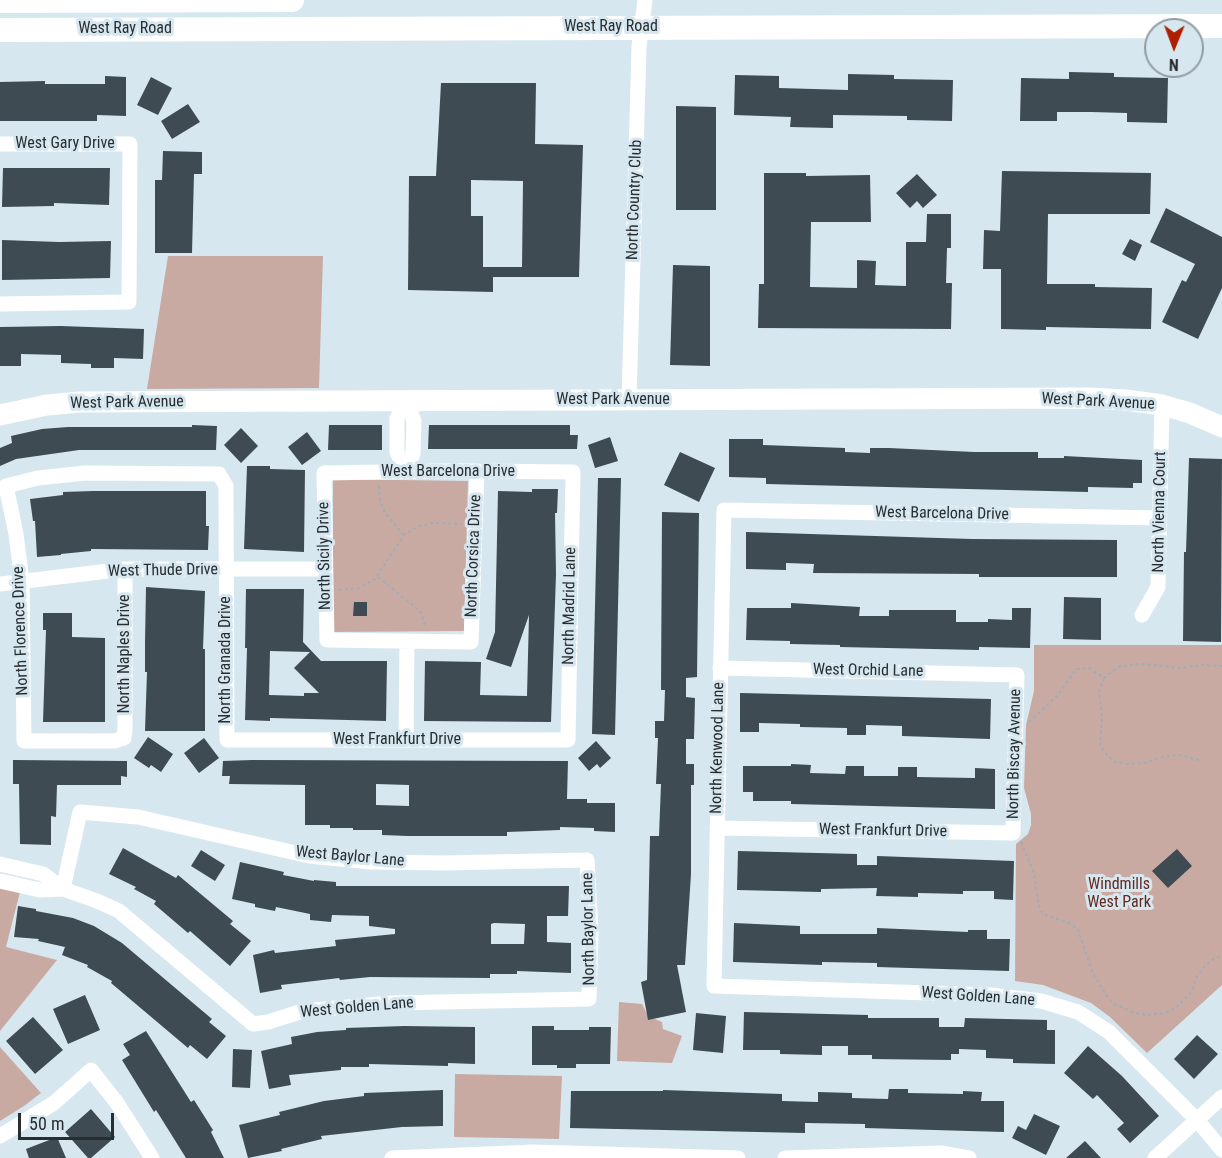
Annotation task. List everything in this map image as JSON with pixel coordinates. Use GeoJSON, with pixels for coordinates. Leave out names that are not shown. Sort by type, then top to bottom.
{"type":"FeatureCollection","features":[{"type":"Feature","properties":{"kind":"main road","name":"West Ray Road"},"geometry":{"type":"LineString","coordinates":[[0,1],[292,0]]}},
{"type":"Feature","properties":{"kind":"main road","name":"West Ray Road"},"geometry":{"type":"LineString","coordinates":[[0,30],[1222,26]]}},
{"type":"Feature","properties":{"kind":"street","name":"North Country Club"},"geometry":{"type":"LineString","coordinates":[[629,400],[639,47],[645,0]]}},
{"type":"Feature","properties":{"kind":"street","name":"West Gary Drive"},"geometry":{"type":"LineString","coordinates":[[0,144],[130,144],[129,302],[0,304]]}},
{"type":"Feature","properties":{"kind":"street","name":"West Park Avenue"},"geometry":{"type":"LineString","coordinates":[[0,415],[47,405],[80,402],[1089,398],[1162,405],[1222,427]]}},
{"type":"Feature","properties":{"kind":"street"},"geometry":{"type":"LineString","coordinates":[[406,400],[414,421],[413,454],[406,471]]}},
{"type":"Feature","properties":{"kind":"street","name":"North Vienna Court"},"geometry":{"type":"LineString","coordinates":[[1142,615],[1158,587],[1162,405]]}},
{"type":"Feature","properties":{"kind":"street","name":"North Corsica Drive"},"geometry":{"type":"LineString","coordinates":[[407,641],[471,642],[477,471]]}},
{"type":"Feature","properties":{"kind":"street","name":"West Barcelona Drive"},"geometry":{"type":"LineString","coordinates":[[324,473],[573,472]]}},
{"type":"Feature","properties":{"kind":"street","name":"North Madrid Lane"},"geometry":{"type":"LineString","coordinates":[[568,740],[573,472]]}},
{"type":"Feature","properties":{"kind":"street","name":"North Granada Drive"},"geometry":{"type":"LineString","coordinates":[[6,486],[38,478],[85,473],[219,474],[225,486],[227,740]]}},
{"type":"Feature","properties":{"kind":"street","name":"North Sicily Drive"},"geometry":{"type":"LineString","coordinates":[[324,473],[327,640],[407,641]]}},
{"type":"Feature","properties":{"kind":"street","name":"North Florence Drive"},"geometry":{"type":"LineString","coordinates":[[6,486],[16,534],[22,582],[24,741]]}},
{"type":"Feature","properties":{"kind":"street","name":"West Barcelona Drive"},"geometry":{"type":"LineString","coordinates":[[724,510],[1159,518]]}},
{"type":"Feature","properties":{"kind":"street","name":"North Kenwood Lane"},"geometry":{"type":"LineString","coordinates":[[714,986],[724,510]]}},
{"type":"Feature","properties":{"kind":"street","name":"West Thude Drive"},"geometry":{"type":"LineString","coordinates":[[0,584],[125,569],[326,569]]}},
{"type":"Feature","properties":{"kind":"street","name":"North Naples Drive"},"geometry":{"type":"LineString","coordinates":[[24,741],[114,741],[124,738],[125,569]]}},
{"type":"Feature","properties":{"kind":"street"},"geometry":{"type":"LineString","coordinates":[[406,740],[407,641]]}},
{"type":"Feature","properties":{"kind":"street","name":"West Orchid Lane"},"geometry":{"type":"LineString","coordinates":[[720,668],[1017,675]]}},
{"type":"Feature","properties":{"kind":"street","name":"North Biscay Avenue"},"geometry":{"type":"LineString","coordinates":[[1013,833],[1017,675]]}},
{"type":"Feature","properties":{"kind":"street","name":"West Frankfurt Drive"},"geometry":{"type":"LineString","coordinates":[[227,740],[568,740]]}},
{"type":"Feature","properties":{"kind":"street","name":"West Baylor Lane"},"geometry":{"type":"LineString","coordinates":[[63,889],[80,812],[138,817],[309,856],[371,862],[587,860]]}},
{"type":"Feature","properties":{"kind":"street","name":"West Frankfurt Drive"},"geometry":{"type":"LineString","coordinates":[[717,828],[1013,833]]}},
{"type":"Feature","properties":{"kind":"street","name":"North Baylor Lane"},"geometry":{"type":"LineString","coordinates":[[587,860],[591,932],[590,999]]}},
{"type":"Feature","properties":{"kind":"street","name":"West Golden Lane"},"geometry":{"type":"LineString","coordinates":[[0,864],[43,874],[63,889],[119,911],[253,1024],[268,1022],[303,1011],[391,1003],[590,999]]}},
{"type":"Feature","properties":{"kind":"street","name":"West Golden Lane"},"geometry":{"type":"LineString","coordinates":[[0,881],[40,890],[63,889]]}},
{"type":"Feature","properties":{"kind":"street","name":"West Golden Lane"},"geometry":{"type":"LineString","coordinates":[[714,986],[991,995],[1041,1001],[1078,1012],[1109,1032],[1197,1120],[1222,1149]]}},
{"type":"Feature","properties":{"kind":"street"},"geometry":{"type":"LineString","coordinates":[[0,1137],[54,1103],[91,1070],[117,1103],[152,1158]]}},
{"type":"Feature","properties":{"kind":"street"},"geometry":{"type":"LineString","coordinates":[[1155,1158],[1222,1098]]}},
{"type":"Feature","properties":{"kind":"street"},"geometry":{"type":"LineString","coordinates":[[785,1158],[941,1153],[969,1158]]}},
{"type":"Feature","properties":{"kind":"street"},"geometry":{"type":"LineString","coordinates":[[392,1158],[533,1155],[738,1158]]}},
{"type":"Feature","properties":{"kind":"path"},"geometry":{"type":"LineString","coordinates":[[379,485],[380,500],[385,513],[404,535]]}},
{"type":"Feature","properties":{"kind":"path"},"geometry":{"type":"LineString","coordinates":[[325,589],[348,590],[367,585],[377,576],[404,535],[417,527],[432,523],[475,524]]}},
{"type":"Feature","properties":{"kind":"path"},"geometry":{"type":"LineString","coordinates":[[377,576],[421,612],[425,625]]}},
{"type":"Feature","properties":{"kind":"path"},"geometry":{"type":"LineString","coordinates":[[1199,760],[1178,755],[1144,763],[1115,762],[1100,746],[1102,717],[1099,692],[1104,678],[1118,667],[1144,664],[1180,668],[1202,665],[1222,666]]}},
{"type":"Feature","properties":{"kind":"path"},"geometry":{"type":"LineString","coordinates":[[1016,729],[1032,720],[1046,708],[1076,669],[1089,668],[1104,678]]}},
{"type":"Feature","properties":{"kind":"path"},"geometry":{"type":"LineString","coordinates":[[1013,833],[1021,842],[1031,863],[1039,906],[1043,914],[1071,924],[1078,930],[1087,962],[1096,980],[1114,1004],[1135,1013],[1149,1015],[1176,1008],[1192,992],[1196,978],[1204,966],[1222,956]]}},
{"type":"Feature","properties":{"kind":"green space"},"geometry":{"type":"Polygon","coordinates":[[[168,256],[323,256],[319,388],[147,389],[168,256]]]}},
{"type":"Feature","properties":{"kind":"green space"},"geometry":{"type":"Polygon","coordinates":[[[333,479],[468,481],[464,631],[333,632],[333,479]]]}},
{"type":"Feature","properties":{"kind":"green space","name":"Windmills West Park"},"geometry":{"type":"Polygon","coordinates":[[[1034,645],[1222,645],[1222,985],[1147,1053],[1110,1017],[1091,1003],[1043,985],[1015,981],[1016,844],[1028,834],[1031,825],[1031,814],[1024,788],[1026,725],[1034,691],[1034,645]]]}},
{"type":"Feature","properties":{"kind":"green space"},"geometry":{"type":"Polygon","coordinates":[[[0,888],[20,892],[6,947],[57,960],[0,1031],[0,888]]]}},
{"type":"Feature","properties":{"kind":"green space"},"geometry":{"type":"Polygon","coordinates":[[[619,1002],[642,1004],[648,1016],[662,1022],[663,1029],[682,1036],[672,1063],[617,1061],[619,1002]]]}},
{"type":"Feature","properties":{"kind":"green space"},"geometry":{"type":"Polygon","coordinates":[[[0,1047],[41,1093],[0,1121],[0,1047]]]}},
{"type":"Feature","properties":{"kind":"green space"},"geometry":{"type":"Polygon","coordinates":[[[455,1074],[562,1076],[559,1139],[454,1137],[455,1074]]]}},
{"type":"Feature","properties":{"kind":"building"},"geometry":{"type":"Polygon","coordinates":[[[1069,72],[1114,73],[1114,77],[1168,78],[1167,123],[1127,122],[1127,113],[1091,112],[1057,112],[1057,121],[1020,121],[1021,78],[1069,79],[1069,72]]]}},
{"type":"Feature","properties":{"kind":"building"},"geometry":{"type":"Polygon","coordinates":[[[848,74],[894,75],[894,79],[953,80],[952,121],[907,120],[907,116],[833,115],[833,128],[790,127],[791,117],[734,115],[735,75],[779,76],[779,88],[848,90],[848,74]]]}},
{"type":"Feature","properties":{"kind":"building"},"geometry":{"type":"Polygon","coordinates":[[[105,76],[126,77],[126,116],[97,115],[97,121],[0,121],[0,82],[45,81],[45,84],[105,84],[105,76]]]}},
{"type":"Feature","properties":{"kind":"building"},"geometry":{"type":"Polygon","coordinates":[[[151,77],[172,88],[158,115],[137,105],[151,77]]]}},
{"type":"Feature","properties":{"kind":"building"},"geometry":{"type":"Polygon","coordinates":[[[441,83],[536,83],[535,144],[583,145],[579,277],[493,277],[493,292],[408,290],[409,176],[436,176],[441,83]],[[471,180],[471,216],[483,216],[483,267],[522,267],[523,181],[471,180]]]}},
{"type":"Feature","properties":{"kind":"building"},"geometry":{"type":"Polygon","coordinates":[[[188,104],[200,122],[172,139],[161,121],[188,104]]]}},
{"type":"Feature","properties":{"kind":"building"},"geometry":{"type":"Polygon","coordinates":[[[676,106],[716,107],[716,210],[676,210],[676,106]]]}},
{"type":"Feature","properties":{"kind":"building"},"geometry":{"type":"Polygon","coordinates":[[[163,151],[202,152],[202,174],[194,174],[192,253],[155,253],[155,180],[162,180],[163,151]]]}},
{"type":"Feature","properties":{"kind":"building"},"geometry":{"type":"Polygon","coordinates":[[[3,168],[110,168],[109,205],[54,203],[54,206],[2,207],[3,168]]]}},
{"type":"Feature","properties":{"kind":"building"},"geometry":{"type":"Polygon","coordinates":[[[1002,171],[1151,173],[1150,214],[1048,214],[1047,284],[1095,284],[1095,287],[1152,288],[1151,329],[1046,327],[1046,330],[1001,329],[1001,269],[983,269],[984,230],[1000,231],[1002,171]]]}},
{"type":"Feature","properties":{"kind":"building"},"geometry":{"type":"Polygon","coordinates":[[[764,173],[806,173],[806,176],[870,175],[871,222],[811,222],[810,287],[857,288],[857,260],[876,261],[875,285],[906,286],[906,242],[926,242],[927,214],[951,214],[951,248],[947,248],[946,283],[952,283],[951,329],[758,328],[759,284],[764,284],[764,173]]]}},
{"type":"Feature","properties":{"kind":"building"},"geometry":{"type":"Polygon","coordinates":[[[917,174],[937,195],[923,208],[917,201],[910,208],[896,193],[917,174]]]}},
{"type":"Feature","properties":{"kind":"building"},"geometry":{"type":"Polygon","coordinates":[[[1166,208],[1222,237],[1222,288],[1198,339],[1162,322],[1182,280],[1186,282],[1195,264],[1150,242],[1166,208]]]}},
{"type":"Feature","properties":{"kind":"building"},"geometry":{"type":"Polygon","coordinates":[[[1130,239],[1142,245],[1135,261],[1122,254],[1130,239]]]}},
{"type":"Feature","properties":{"kind":"building"},"geometry":{"type":"Polygon","coordinates":[[[2,240],[111,241],[110,278],[2,280],[2,240]]]}},
{"type":"Feature","properties":{"kind":"building"},"geometry":{"type":"Polygon","coordinates":[[[673,265],[710,266],[710,366],[670,365],[673,265]]]}},
{"type":"Feature","properties":{"kind":"building"},"geometry":{"type":"Polygon","coordinates":[[[61,326],[144,329],[143,359],[114,358],[114,368],[91,368],[91,364],[61,363],[61,355],[21,354],[21,366],[0,366],[0,327],[61,326]]]}},
{"type":"Feature","properties":{"kind":"building"},"geometry":{"type":"Polygon","coordinates":[[[192,425],[217,426],[216,450],[79,450],[16,459],[0,466],[0,448],[12,443],[11,436],[42,429],[192,427],[192,425]]]}},
{"type":"Feature","properties":{"kind":"building"},"geometry":{"type":"Polygon","coordinates":[[[329,425],[382,425],[382,450],[328,450],[329,425]]]}},
{"type":"Feature","properties":{"kind":"building"},"geometry":{"type":"Polygon","coordinates":[[[429,425],[570,425],[570,435],[578,435],[577,449],[428,449],[429,425]]]}},
{"type":"Feature","properties":{"kind":"building"},"geometry":{"type":"Polygon","coordinates":[[[241,428],[258,446],[241,463],[224,445],[241,428]]]}},
{"type":"Feature","properties":{"kind":"building"},"geometry":{"type":"Polygon","coordinates":[[[307,432],[321,451],[302,465],[288,447],[307,432]]]}},
{"type":"Feature","properties":{"kind":"building"},"geometry":{"type":"Polygon","coordinates":[[[610,437],[618,461],[595,468],[588,445],[610,437]]]}},
{"type":"Feature","properties":{"kind":"building"},"geometry":{"type":"Polygon","coordinates":[[[729,439],[763,439],[763,445],[845,448],[845,452],[870,453],[870,448],[889,448],[1038,452],[1038,458],[1064,458],[1064,456],[1142,460],[1142,483],[1133,483],[1133,488],[1088,487],[1088,492],[766,484],[766,478],[729,477],[729,439]]]}},
{"type":"Feature","properties":{"kind":"building"},"geometry":{"type":"Polygon","coordinates":[[[680,452],[715,468],[699,502],[664,485],[680,452]]]}},
{"type":"Feature","properties":{"kind":"building"},"geometry":{"type":"Polygon","coordinates":[[[1189,458],[1222,459],[1221,642],[1183,641],[1184,552],[1186,552],[1189,458]]]}},
{"type":"Feature","properties":{"kind":"building"},"geometry":{"type":"Polygon","coordinates":[[[247,466],[305,470],[304,552],[244,549],[247,466]]]}},
{"type":"Feature","properties":{"kind":"building"},"geometry":{"type":"Polygon","coordinates":[[[598,478],[621,478],[615,735],[592,734],[598,478]]]}},
{"type":"Feature","properties":{"kind":"building"},"geometry":{"type":"Polygon","coordinates":[[[532,489],[558,489],[557,513],[555,513],[556,574],[551,722],[424,721],[425,661],[481,662],[480,695],[527,696],[529,615],[511,667],[486,659],[495,632],[498,491],[532,492],[532,489]]]}},
{"type":"Feature","properties":{"kind":"building"},"geometry":{"type":"Polygon","coordinates":[[[206,491],[206,526],[209,526],[208,550],[91,549],[91,551],[37,557],[35,521],[33,521],[30,499],[63,495],[63,492],[206,491]]]}},
{"type":"Feature","properties":{"kind":"building"},"geometry":{"type":"Polygon","coordinates":[[[662,512],[699,513],[697,677],[686,678],[686,697],[695,698],[694,739],[686,739],[686,764],[694,764],[694,785],[691,785],[691,874],[685,965],[677,965],[686,1012],[648,1020],[641,982],[647,980],[650,836],[659,836],[661,784],[656,784],[658,738],[655,738],[655,721],[664,721],[665,690],[661,690],[662,512]]]}},
{"type":"Feature","properties":{"kind":"building"},"geometry":{"type":"Polygon","coordinates":[[[746,532],[972,539],[1117,540],[1117,577],[979,577],[979,574],[813,573],[814,564],[786,563],[786,570],[746,569],[746,532]]]}},
{"type":"Feature","properties":{"kind":"building"},"geometry":{"type":"Polygon","coordinates":[[[146,587],[205,591],[203,649],[205,649],[205,731],[145,731],[146,587]]]}},
{"type":"Feature","properties":{"kind":"building"},"geometry":{"type":"Polygon","coordinates":[[[246,589],[304,589],[303,642],[321,661],[387,661],[386,721],[270,718],[270,721],[245,720],[247,648],[245,648],[246,589]],[[270,651],[269,695],[304,696],[304,693],[319,693],[294,668],[310,652],[270,651]]]}},
{"type":"Feature","properties":{"kind":"building"},"geometry":{"type":"Polygon","coordinates":[[[1064,597],[1101,598],[1101,640],[1063,639],[1064,597]]]}},
{"type":"Feature","properties":{"kind":"building"},"geometry":{"type":"Polygon","coordinates":[[[354,602],[367,602],[367,616],[353,616],[354,602]]]}},
{"type":"Feature","properties":{"kind":"building"},"geometry":{"type":"Polygon","coordinates":[[[791,603],[860,607],[859,616],[889,616],[889,610],[956,610],[956,622],[988,622],[988,619],[1012,620],[1012,608],[1031,608],[1030,648],[979,647],[979,650],[840,647],[840,645],[790,644],[790,641],[746,640],[747,608],[791,608],[791,603]]]}},
{"type":"Feature","properties":{"kind":"building"},"geometry":{"type":"Polygon","coordinates":[[[43,613],[72,613],[72,637],[105,638],[105,722],[43,722],[46,630],[43,630],[43,613]]]}},
{"type":"Feature","properties":{"kind":"building"},"geometry":{"type":"Polygon","coordinates":[[[740,693],[991,699],[990,739],[902,736],[902,726],[866,725],[866,735],[847,735],[847,728],[759,723],[759,732],[740,732],[740,693]]]}},
{"type":"Feature","properties":{"kind":"building"},"geometry":{"type":"Polygon","coordinates":[[[148,737],[173,754],[161,772],[151,765],[149,768],[134,758],[148,737]]]}},
{"type":"Feature","properties":{"kind":"building"},"geometry":{"type":"Polygon","coordinates":[[[204,738],[219,758],[199,773],[184,753],[204,738]]]}},
{"type":"Feature","properties":{"kind":"building"},"geometry":{"type":"Polygon","coordinates":[[[596,741],[611,758],[600,768],[597,764],[589,771],[578,758],[596,741]]]}},
{"type":"Feature","properties":{"kind":"building"},"geometry":{"type":"Polygon","coordinates":[[[13,760],[127,761],[127,777],[121,776],[121,785],[57,785],[56,817],[51,816],[51,845],[20,844],[19,784],[13,784],[13,760]]]}},
{"type":"Feature","properties":{"kind":"building"},"geometry":{"type":"Polygon","coordinates":[[[223,761],[568,761],[567,799],[587,799],[587,803],[615,803],[615,832],[594,831],[594,828],[560,827],[560,830],[507,832],[507,836],[408,836],[382,835],[382,830],[353,830],[353,828],[330,828],[330,825],[305,825],[305,785],[229,784],[230,776],[222,776],[223,761]],[[376,784],[376,805],[409,806],[409,785],[376,784]]]}},
{"type":"Feature","properties":{"kind":"building"},"geometry":{"type":"Polygon","coordinates":[[[791,764],[811,765],[810,773],[845,774],[846,766],[864,766],[864,776],[898,776],[898,767],[917,767],[917,777],[975,778],[975,768],[995,769],[995,809],[791,804],[791,801],[753,801],[753,792],[743,792],[743,766],[791,766],[791,764]]]}},
{"type":"Feature","properties":{"kind":"building"},"geometry":{"type":"Polygon","coordinates":[[[123,848],[176,878],[178,875],[233,921],[230,924],[251,941],[230,966],[190,931],[188,933],[154,904],[156,901],[134,889],[136,887],[109,874],[123,848]]]}},
{"type":"Feature","properties":{"kind":"building"},"geometry":{"type":"Polygon","coordinates":[[[1177,849],[1192,866],[1168,888],[1152,871],[1177,849]]]}},
{"type":"Feature","properties":{"kind":"building"},"geometry":{"type":"Polygon","coordinates":[[[201,850],[225,865],[215,881],[191,866],[201,850]]]}},
{"type":"Feature","properties":{"kind":"building"},"geometry":{"type":"Polygon","coordinates":[[[738,851],[857,854],[857,865],[877,865],[877,856],[1014,861],[1013,900],[994,899],[994,891],[963,891],[963,894],[918,893],[918,897],[876,896],[877,888],[821,889],[821,892],[737,890],[738,851]]]}},
{"type":"Feature","properties":{"kind":"building"},"geometry":{"type":"Polygon","coordinates":[[[240,862],[284,872],[283,875],[314,881],[336,882],[336,886],[569,886],[568,916],[547,916],[547,942],[571,943],[571,973],[517,971],[517,974],[490,974],[490,978],[370,977],[340,980],[339,978],[281,985],[282,989],[260,993],[253,955],[274,950],[275,953],[336,946],[335,940],[395,934],[395,929],[369,926],[369,916],[332,915],[331,922],[310,920],[310,914],[276,907],[275,911],[232,899],[240,862]],[[491,924],[491,944],[524,944],[525,924],[491,924]]]}},
{"type":"Feature","properties":{"kind":"building"},"geometry":{"type":"Polygon","coordinates":[[[18,906],[73,918],[94,926],[122,943],[212,1019],[209,1022],[226,1036],[207,1059],[190,1045],[188,1048],[111,983],[112,981],[87,967],[88,965],[62,955],[65,947],[38,941],[39,939],[14,937],[18,906]]]}},
{"type":"Feature","properties":{"kind":"building"},"geometry":{"type":"Polygon","coordinates":[[[734,923],[800,926],[800,934],[877,934],[877,928],[968,932],[968,930],[987,930],[987,939],[1010,939],[1009,971],[877,967],[877,963],[822,962],[822,965],[733,962],[734,923]]]}},
{"type":"Feature","properties":{"kind":"building"},"geometry":{"type":"Polygon","coordinates":[[[85,995],[100,1030],[68,1044],[53,1009],[85,995]]]}},
{"type":"Feature","properties":{"kind":"building"},"geometry":{"type":"Polygon","coordinates":[[[744,1012],[868,1015],[868,1018],[939,1018],[939,1027],[964,1027],[965,1018],[1047,1020],[1047,1030],[1055,1030],[1055,1064],[1013,1063],[1013,1059],[986,1058],[986,1050],[959,1049],[959,1054],[951,1054],[951,1060],[872,1059],[872,1055],[848,1055],[848,1046],[822,1046],[822,1055],[780,1054],[780,1050],[743,1050],[744,1012]]]}},
{"type":"Feature","properties":{"kind":"building"},"geometry":{"type":"Polygon","coordinates":[[[696,1013],[726,1016],[723,1053],[693,1050],[696,1013]]]}},
{"type":"Feature","properties":{"kind":"building"},"geometry":{"type":"Polygon","coordinates":[[[33,1017],[63,1050],[35,1074],[6,1041],[33,1017]]]}},
{"type":"Feature","properties":{"kind":"building"},"geometry":{"type":"Polygon","coordinates":[[[532,1026],[554,1026],[554,1030],[589,1030],[589,1027],[611,1027],[610,1064],[576,1064],[576,1068],[532,1065],[532,1026]]]}},
{"type":"Feature","properties":{"kind":"building"},"geometry":{"type":"Polygon","coordinates":[[[475,1027],[475,1064],[448,1063],[448,1066],[369,1064],[369,1067],[341,1067],[341,1070],[289,1075],[291,1085],[269,1089],[261,1051],[292,1044],[291,1037],[346,1030],[346,1028],[475,1027]]]}},
{"type":"Feature","properties":{"kind":"building"},"geometry":{"type":"Polygon","coordinates":[[[146,1031],[191,1102],[194,1100],[213,1130],[211,1132],[224,1158],[186,1158],[122,1060],[130,1055],[123,1044],[146,1031]]]}},
{"type":"Feature","properties":{"kind":"building"},"geometry":{"type":"Polygon","coordinates":[[[1197,1035],[1218,1054],[1194,1079],[1174,1059],[1197,1035]]]}},
{"type":"Feature","properties":{"kind":"building"},"geometry":{"type":"Polygon","coordinates":[[[1088,1046],[1122,1076],[1159,1116],[1130,1143],[1117,1129],[1124,1123],[1097,1095],[1093,1099],[1064,1073],[1088,1046]]]}},
{"type":"Feature","properties":{"kind":"building"},"geometry":{"type":"Polygon","coordinates":[[[233,1049],[252,1050],[250,1088],[232,1087],[233,1049]]]}},
{"type":"Feature","properties":{"kind":"building"},"geometry":{"type":"Polygon","coordinates":[[[889,1089],[908,1089],[908,1093],[982,1092],[981,1101],[1004,1101],[1004,1132],[865,1128],[865,1124],[805,1123],[805,1133],[570,1128],[571,1091],[663,1090],[782,1094],[782,1101],[818,1102],[818,1092],[852,1093],[852,1098],[888,1099],[889,1089]]]}},
{"type":"Feature","properties":{"kind":"building"},"geometry":{"type":"Polygon","coordinates":[[[443,1090],[443,1126],[402,1127],[321,1136],[322,1139],[248,1158],[239,1125],[324,1101],[364,1096],[364,1093],[443,1090]]]}},
{"type":"Feature","properties":{"kind":"building"},"geometry":{"type":"Polygon","coordinates":[[[91,1109],[115,1137],[91,1158],[88,1158],[65,1132],[91,1109]]]}},
{"type":"Feature","properties":{"kind":"building"},"geometry":{"type":"Polygon","coordinates":[[[1034,1114],[1060,1126],[1046,1155],[1012,1138],[1018,1126],[1026,1130],[1034,1114]]]}},
{"type":"Feature","properties":{"kind":"building"},"geometry":{"type":"Polygon","coordinates":[[[57,1137],[66,1158],[29,1158],[26,1149],[57,1137]]]}},
{"type":"Feature","properties":{"kind":"building"},"geometry":{"type":"Polygon","coordinates":[[[1085,1141],[1101,1158],[1066,1158],[1085,1141]]]}}]}
